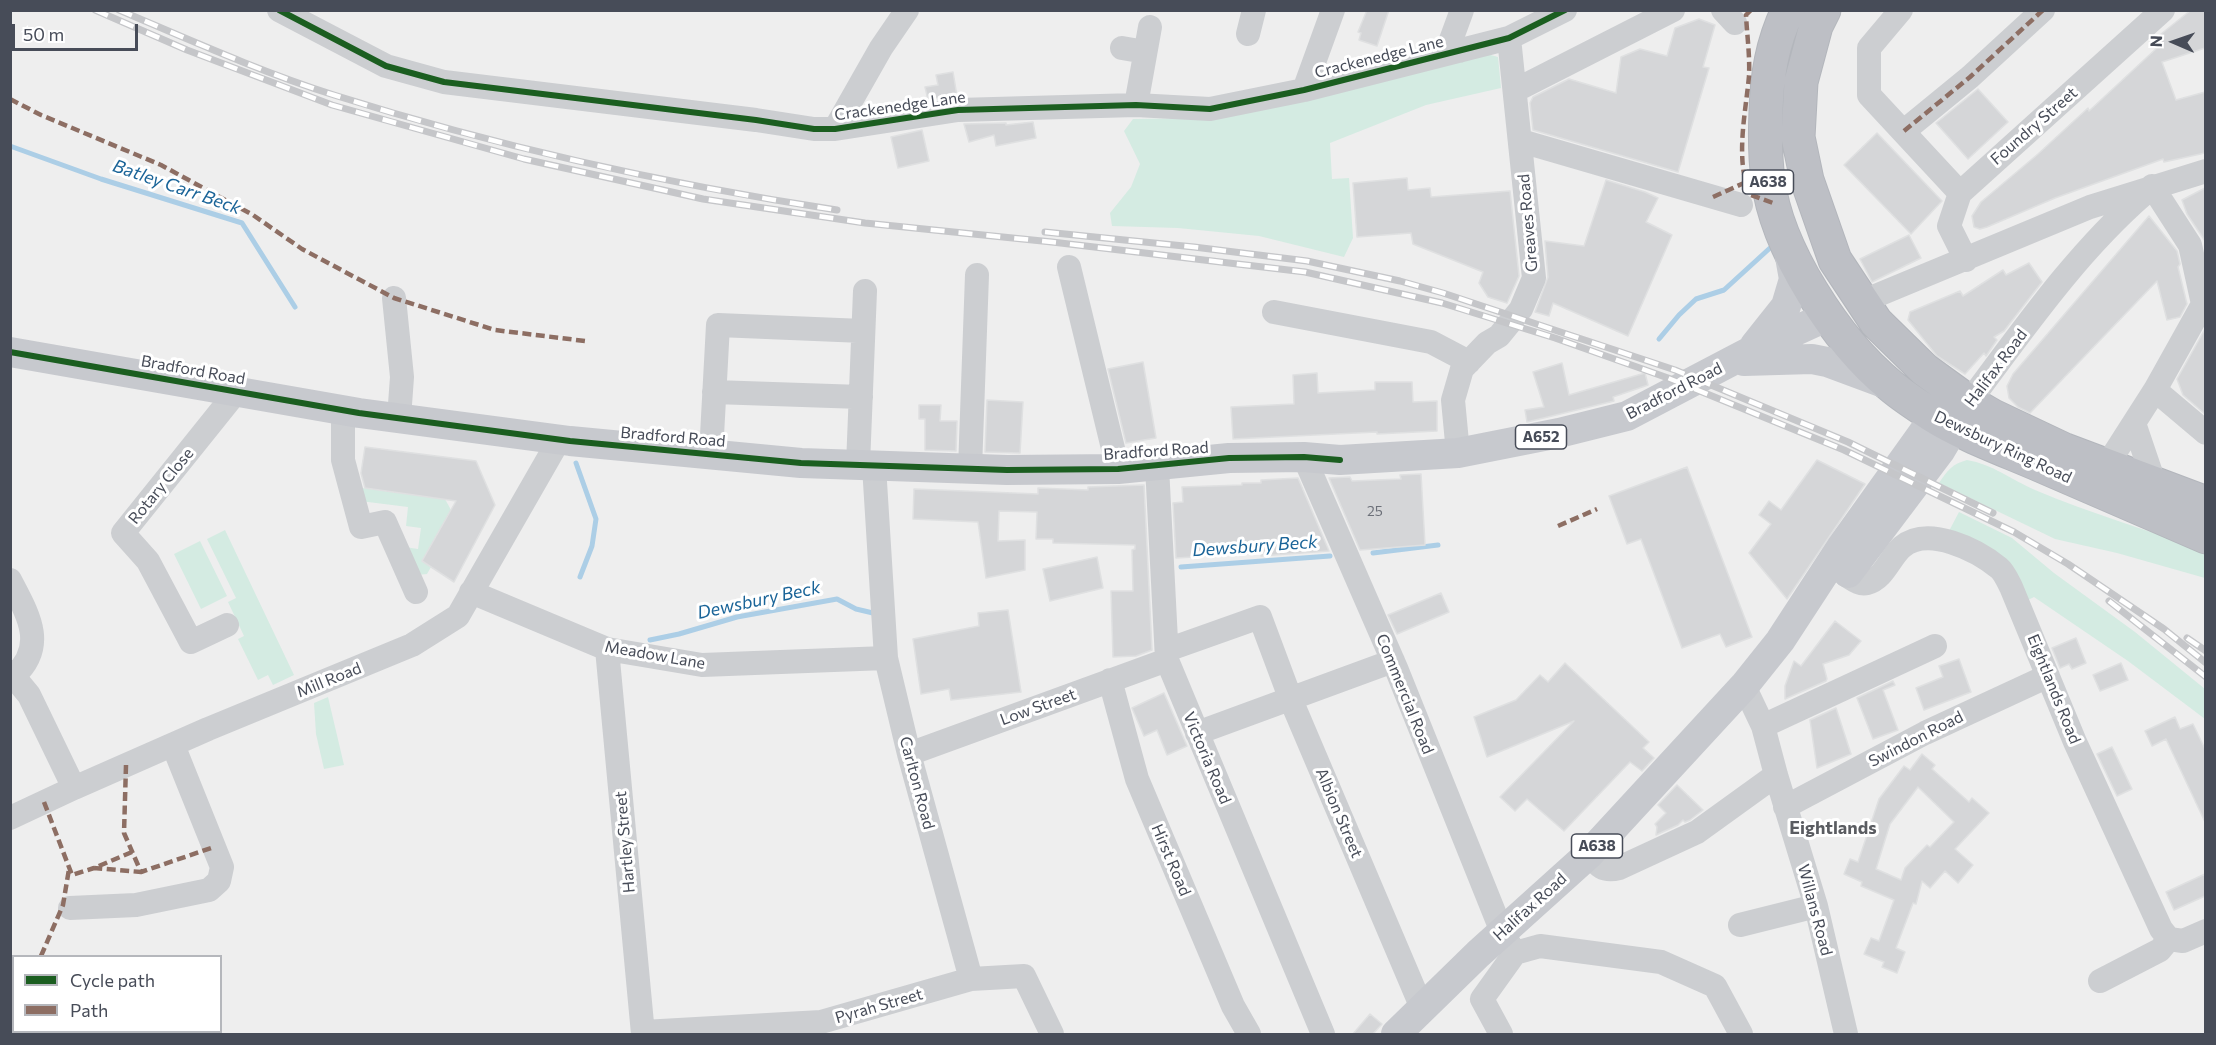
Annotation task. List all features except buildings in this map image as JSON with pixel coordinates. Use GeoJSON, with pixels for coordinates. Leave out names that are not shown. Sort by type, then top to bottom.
{"type":"FeatureCollection","features":[{"type":"Feature","properties":{"kind":"highway","name":"Dewsbury Ring Road"},"geometry":{"type":"LineString","coordinates":[[1788,10],[1777,34],[1767,81],[1765,135],[1768,181],[1779,225],[1789,251],[1842,315],[1890,385],[1953,409],[2101,477],[2205,537]]}},
{"type":"Feature","properties":{"kind":"highway","name":"Dewsbury Ring Road"},"geometry":{"type":"LineString","coordinates":[[1819,12],[1801,82],[1798,137],[1806,180],[1835,260],[1842,315]]}},
{"type":"Feature","properties":{"kind":"highway","name":"Dewsbury Ring Road"},"geometry":{"type":"LineString","coordinates":[[1842,315],[1876,322],[1925,370],[1953,409]]}},
{"type":"Feature","properties":{"kind":"highway","name":"Dewsbury Ring Road"},"geometry":{"type":"LineString","coordinates":[[2101,477],[2154,483],[2205,503]]}},
{"type":"Feature","properties":{"kind":"main road","name":"A638"},"geometry":{"type":"LineString","coordinates":[[1747,358],[1786,306],[1794,279],[1789,251]]}},
{"type":"Feature","properties":{"kind":"main road","name":"Bradford Road"},"geometry":{"type":"LineString","coordinates":[[10,352],[344,410],[559,440],[801,463],[970,469],[1118,469],[1229,459],[1304,457],[1340,460],[1458,453],[1558,433],[1627,416],[1842,315]]}},
{"type":"Feature","properties":{"kind":"main road"},"geometry":{"type":"LineString","coordinates":[[1747,358],[1812,359],[1827,362],[1890,385]]}},
{"type":"Feature","properties":{"kind":"main road","name":"Halifax Road"},"geometry":{"type":"LineString","coordinates":[[1780,641],[1852,579],[1940,451],[1953,409]]}},
{"type":"Feature","properties":{"kind":"main road","name":"Halifax Road"},"geometry":{"type":"LineString","coordinates":[[1396,1035],[1422,1008],[1508,943],[1744,686],[1780,641],[1842,546],[1919,440],[1953,409]]}},
{"type":"Feature","properties":{"kind":"street","name":"Crackenedge Lane"},"geometry":{"type":"LineString","coordinates":[[279,10],[386,66],[444,82],[745,118],[814,129],[834,129],[958,110],[1136,105],[1210,109],[1304,90],[1509,38],[1565,10]]}},
{"type":"Feature","properties":{"kind":"street"},"geometry":{"type":"LineString","coordinates":[[834,129],[881,48],[907,10]]}},
{"type":"Feature","properties":{"kind":"street"},"geometry":{"type":"LineString","coordinates":[[1248,34],[1254,10]]}},
{"type":"Feature","properties":{"kind":"street"},"geometry":{"type":"LineString","coordinates":[[1304,90],[1333,10]]}},
{"type":"Feature","properties":{"kind":"street"},"geometry":{"type":"LineString","coordinates":[[1459,51],[1451,40],[1462,10]]}},
{"type":"Feature","properties":{"kind":"street"},"geometry":{"type":"LineString","coordinates":[[1516,90],[1673,10]]}},
{"type":"Feature","properties":{"kind":"street"},"geometry":{"type":"LineString","coordinates":[[1901,10],[1869,48],[1869,95],[1960,193]]}},
{"type":"Feature","properties":{"kind":"street"},"geometry":{"type":"LineString","coordinates":[[1904,131],[1970,77],[2043,10]]}},
{"type":"Feature","properties":{"kind":"street","name":"Foundry Street"},"geometry":{"type":"LineString","coordinates":[[1966,260],[1949,226],[1960,193],[2163,10]]}},
{"type":"Feature","properties":{"kind":"street"},"geometry":{"type":"LineString","coordinates":[[1136,105],[1134,50],[1150,27]]}},
{"type":"Feature","properties":{"kind":"street","name":"Greaves Road"},"geometry":{"type":"LineString","coordinates":[[1458,453],[1453,400],[1462,369],[1487,343],[1499,336],[1521,309],[1534,278],[1509,38]]}},
{"type":"Feature","properties":{"kind":"street"},"geometry":{"type":"LineString","coordinates":[[1521,141],[1741,205]]}},
{"type":"Feature","properties":{"kind":"street","name":"Bradford Road"},"geometry":{"type":"LineString","coordinates":[[1842,315],[2037,228],[2152,186],[2205,171]]}},
{"type":"Feature","properties":{"kind":"street"},"geometry":{"type":"LineString","coordinates":[[2101,477],[2155,390],[2204,304],[2190,245],[2152,186]]}},
{"type":"Feature","properties":{"kind":"street","name":"Halifax Road"},"geometry":{"type":"LineString","coordinates":[[1953,409],[2078,262],[2124,211],[2152,186]]}},
{"type":"Feature","properties":{"kind":"street"},"geometry":{"type":"LineString","coordinates":[[1069,267],[1118,469]]}},
{"type":"Feature","properties":{"kind":"street"},"geometry":{"type":"LineString","coordinates":[[970,469],[977,275]]}},
{"type":"Feature","properties":{"kind":"street","name":"Carlton Road"},"geometry":{"type":"LineString","coordinates":[[865,291],[861,397],[886,658],[909,754],[971,979]]}},
{"type":"Feature","properties":{"kind":"street"},"geometry":{"type":"LineString","coordinates":[[394,298],[402,376],[399,418]]}},
{"type":"Feature","properties":{"kind":"street"},"geometry":{"type":"LineString","coordinates":[[1274,312],[1431,342],[1469,362]]}},
{"type":"Feature","properties":{"kind":"street"},"geometry":{"type":"LineString","coordinates":[[711,454],[717,325],[863,332]]}},
{"type":"Feature","properties":{"kind":"street"},"geometry":{"type":"LineString","coordinates":[[2155,390],[2205,433]]}},
{"type":"Feature","properties":{"kind":"street","name":"Rotary Close"},"geometry":{"type":"LineString","coordinates":[[227,625],[191,642],[148,561],[123,533],[237,391]]}},
{"type":"Feature","properties":{"kind":"street"},"geometry":{"type":"LineString","coordinates":[[714,392],[861,397]]}},
{"type":"Feature","properties":{"kind":"street"},"geometry":{"type":"LineString","coordinates":[[344,410],[343,460],[361,527],[385,522],[416,592]]}},
{"type":"Feature","properties":{"kind":"street"},"geometry":{"type":"LineString","coordinates":[[2134,423],[2154,483]]}},
{"type":"Feature","properties":{"kind":"street","name":"Mill Road"},"geometry":{"type":"LineString","coordinates":[[10,818],[173,745],[412,645],[458,616],[559,440]]}},
{"type":"Feature","properties":{"kind":"street","name":"Commercial Road"},"geometry":{"type":"LineString","coordinates":[[1304,457],[1393,661],[1508,943]]}},
{"type":"Feature","properties":{"kind":"street","name":"Victoria Road"},"geometry":{"type":"LineString","coordinates":[[1156,466],[1167,655],[1197,734],[1323,1035]]}},
{"type":"Feature","properties":{"kind":"street","name":"Eightlands Road"},"geometry":{"type":"LineString","coordinates":[[1852,579],[1867,583],[1878,578],[1902,547],[1918,539],[1934,538],[1959,544],[2001,569],[2011,587],[2075,742],[2147,902],[2169,939]]}},
{"type":"Feature","properties":{"kind":"street"},"geometry":{"type":"LineString","coordinates":[[10,580],[32,622],[29,659],[12,674],[29,695],[74,788]]}},
{"type":"Feature","properties":{"kind":"street","name":"Meadow Lane"},"geometry":{"type":"LineString","coordinates":[[471,592],[607,648],[702,665],[886,658]]}},
{"type":"Feature","properties":{"kind":"street","name":"Low Street"},"geometry":{"type":"LineString","coordinates":[[909,754],[1110,680],[1260,617]]}},
{"type":"Feature","properties":{"kind":"street","name":"Albion Street"},"geometry":{"type":"LineString","coordinates":[[1260,617],[1291,700],[1422,1008]]}},
{"type":"Feature","properties":{"kind":"street"},"geometry":{"type":"LineString","coordinates":[[1763,726],[1935,646]]}},
{"type":"Feature","properties":{"kind":"street","name":"Hartley Street"},"geometry":{"type":"LineString","coordinates":[[607,648],[643,1033]]}},
{"type":"Feature","properties":{"kind":"street"},"geometry":{"type":"LineString","coordinates":[[1197,734],[1393,661]]}},
{"type":"Feature","properties":{"kind":"street","name":"Swindon Road"},"geometry":{"type":"LineString","coordinates":[[1785,807],[1924,733],[2048,676]]}},
{"type":"Feature","properties":{"kind":"street","name":"Hirst Road"},"geometry":{"type":"LineString","coordinates":[[1110,680],[1137,779],[1233,1006],[1249,1035]]}},
{"type":"Feature","properties":{"kind":"street","name":"Willans Road"},"geometry":{"type":"LineString","coordinates":[[1744,686],[1763,726],[1816,906],[1846,1035]]}},
{"type":"Feature","properties":{"kind":"street"},"geometry":{"type":"LineString","coordinates":[[70,908],[136,905],[209,890],[219,880],[222,867],[173,745]]}},
{"type":"Feature","properties":{"kind":"street"},"geometry":{"type":"LineString","coordinates":[[1589,854],[1598,867],[1610,870],[1619,868],[1697,832],[1776,775]]}},
{"type":"Feature","properties":{"kind":"street"},"geometry":{"type":"LineString","coordinates":[[1740,925],[1816,906]]}},
{"type":"Feature","properties":{"kind":"street"},"geometry":{"type":"LineString","coordinates":[[2100,981],[2160,950],[2169,939],[2183,941],[2205,931]]}},
{"type":"Feature","properties":{"kind":"street"},"geometry":{"type":"LineString","coordinates":[[1501,1035],[1482,999],[1508,943],[1661,962],[1715,986],[1741,1035]]}},
{"type":"Feature","properties":{"kind":"street"},"geometry":{"type":"LineString","coordinates":[[971,979],[1024,976],[1052,1035]]}},
{"type":"Feature","properties":{"kind":"street","name":"Pyrah Street"},"geometry":{"type":"LineString","coordinates":[[643,1033],[821,1023],[971,979]]}},
{"type":"Feature","properties":{"kind":"green space"},"geometry":{"type":"Polygon","coordinates":[[[1483,53],[1498,57],[1501,88],[1426,105],[1330,143],[1332,179],[1349,178],[1353,238],[1344,257],[1259,236],[1178,228],[1112,226],[1110,213],[1131,187],[1140,164],[1124,131],[1133,119],[1197,118],[1483,53]]]}},
{"type":"Feature","properties":{"kind":"green space"},"geometry":{"type":"Polygon","coordinates":[[[1967,460],[1985,465],[2035,490],[2077,506],[2205,550],[2205,578],[2117,553],[2055,539],[1939,483],[1950,468],[1967,460]]]}},
{"type":"Feature","properties":{"kind":"green space"},"geometry":{"type":"Polygon","coordinates":[[[362,488],[445,499],[451,510],[422,561],[431,567],[427,574],[417,575],[405,547],[418,549],[421,528],[406,526],[408,507],[360,501],[362,488]]]}},
{"type":"Feature","properties":{"kind":"green space"},"geometry":{"type":"Polygon","coordinates":[[[1959,512],[2012,538],[2205,689],[2205,719],[2128,661],[2034,597],[2024,602],[1949,531],[1959,512]]]}},
{"type":"Feature","properties":{"kind":"green space"},"geometry":{"type":"Polygon","coordinates":[[[225,530],[294,675],[273,685],[268,675],[258,680],[238,639],[244,636],[228,602],[236,598],[207,539],[225,530]]]}},
{"type":"Feature","properties":{"kind":"green space"},"geometry":{"type":"Polygon","coordinates":[[[200,541],[227,596],[201,609],[174,554],[200,541]]]}},
{"type":"Feature","properties":{"kind":"green space"},"geometry":{"type":"Polygon","coordinates":[[[328,697],[344,765],[324,769],[316,734],[314,703],[328,697]]]}},
{"type":"Feature","properties":{"kind":"waterway","name":"Batley Carr Beck"},"geometry":{"type":"LineString","coordinates":[[10,146],[101,179],[242,223],[295,307]]}},
{"type":"Feature","properties":{"kind":"waterway","name":"Dewsbury Beck"},"geometry":{"type":"LineString","coordinates":[[1659,339],[1696,299],[1724,290],[1770,248]]}},
{"type":"Feature","properties":{"kind":"waterway","name":"Dewsbury Beck"},"geometry":{"type":"LineString","coordinates":[[576,463],[596,519],[592,546],[580,577]]}},
{"type":"Feature","properties":{"kind":"waterway","name":"Dewsbury Beck"},"geometry":{"type":"LineString","coordinates":[[1373,553],[1438,545]]}},
{"type":"Feature","properties":{"kind":"waterway","name":"Dewsbury Beck"},"geometry":{"type":"LineString","coordinates":[[1181,567],[1330,556]]}},
{"type":"Feature","properties":{"kind":"waterway","name":"Dewsbury Beck"},"geometry":{"type":"LineString","coordinates":[[650,640],[737,617],[837,599],[856,609],[873,613]]}},
{"type":"Feature","properties":{"kind":"railway"},"geometry":{"type":"LineString","coordinates":[[95,10],[187,50],[332,105],[524,159],[703,199],[865,223],[1052,242],[1305,272],[1442,303],[1555,338],[1668,378],[1844,450],[2014,532],[2068,564],[2164,629],[2206,663]]}},
{"type":"Feature","properties":{"kind":"railway"},"geometry":{"type":"LineString","coordinates":[[119,10],[280,76],[396,114],[521,147],[646,176],[837,210]]}},
{"type":"Feature","properties":{"kind":"railway"},"geometry":{"type":"LineString","coordinates":[[1045,232],[1307,261],[1400,281],[1443,293],[1675,370],[1848,442],[1993,513]]}},
{"type":"Feature","properties":{"kind":"railway"},"geometry":{"type":"LineString","coordinates":[[2109,601],[2206,677]]}},
{"type":"Feature","properties":{"kind":"railway"},"geometry":{"type":"LineString","coordinates":[[2187,638],[2206,651]]}},
{"type":"Feature","properties":{"kind":"marked path"},"geometry":{"type":"LineString","coordinates":[[1751,10],[1746,15],[1749,76],[1742,137],[1743,168],[1751,195],[1773,203]]}},
{"type":"Feature","properties":{"kind":"marked path"},"geometry":{"type":"LineString","coordinates":[[1904,131],[1970,77],[2043,10]]}},
{"type":"Feature","properties":{"kind":"marked path"},"geometry":{"type":"LineString","coordinates":[[10,99],[41,115],[161,165],[253,215],[302,249],[394,298],[495,330],[585,341]]}},
{"type":"Feature","properties":{"kind":"marked path"},"geometry":{"type":"LineString","coordinates":[[1713,197],[1744,183]]}},
{"type":"Feature","properties":{"kind":"marked path"},"geometry":{"type":"LineString","coordinates":[[1558,526],[1597,509]]}},
{"type":"Feature","properties":{"kind":"marked path"},"geometry":{"type":"LineString","coordinates":[[126,765],[124,833],[141,872],[214,847]]}},
{"type":"Feature","properties":{"kind":"marked path"},"geometry":{"type":"LineString","coordinates":[[44,802],[72,875],[94,868]]}},
{"type":"Feature","properties":{"kind":"marked path"},"geometry":{"type":"LineString","coordinates":[[132,852],[94,868],[141,872]]}},
{"type":"Feature","properties":{"kind":"marked path"},"geometry":{"type":"LineString","coordinates":[[41,955],[63,905],[69,869]]}},
{"type":"Feature","properties":{"kind":"cycle path"},"geometry":{"type":"LineString","coordinates":[[279,10],[386,66],[444,82],[814,129],[835,129],[958,110],[1136,105],[1210,109],[1304,90],[1509,38],[1565,10]]}},
{"type":"Feature","properties":{"kind":"cycle path"},"geometry":{"type":"LineString","coordinates":[[10,352],[359,413],[570,441],[801,463],[1007,470],[1118,469],[1229,458],[1304,457],[1340,460]]}},
{"type":"Feature","properties":{"kind":"district","name":"Eightlands"},"geometry":{"type":"Point","coordinates":[1833,828]}}]}
